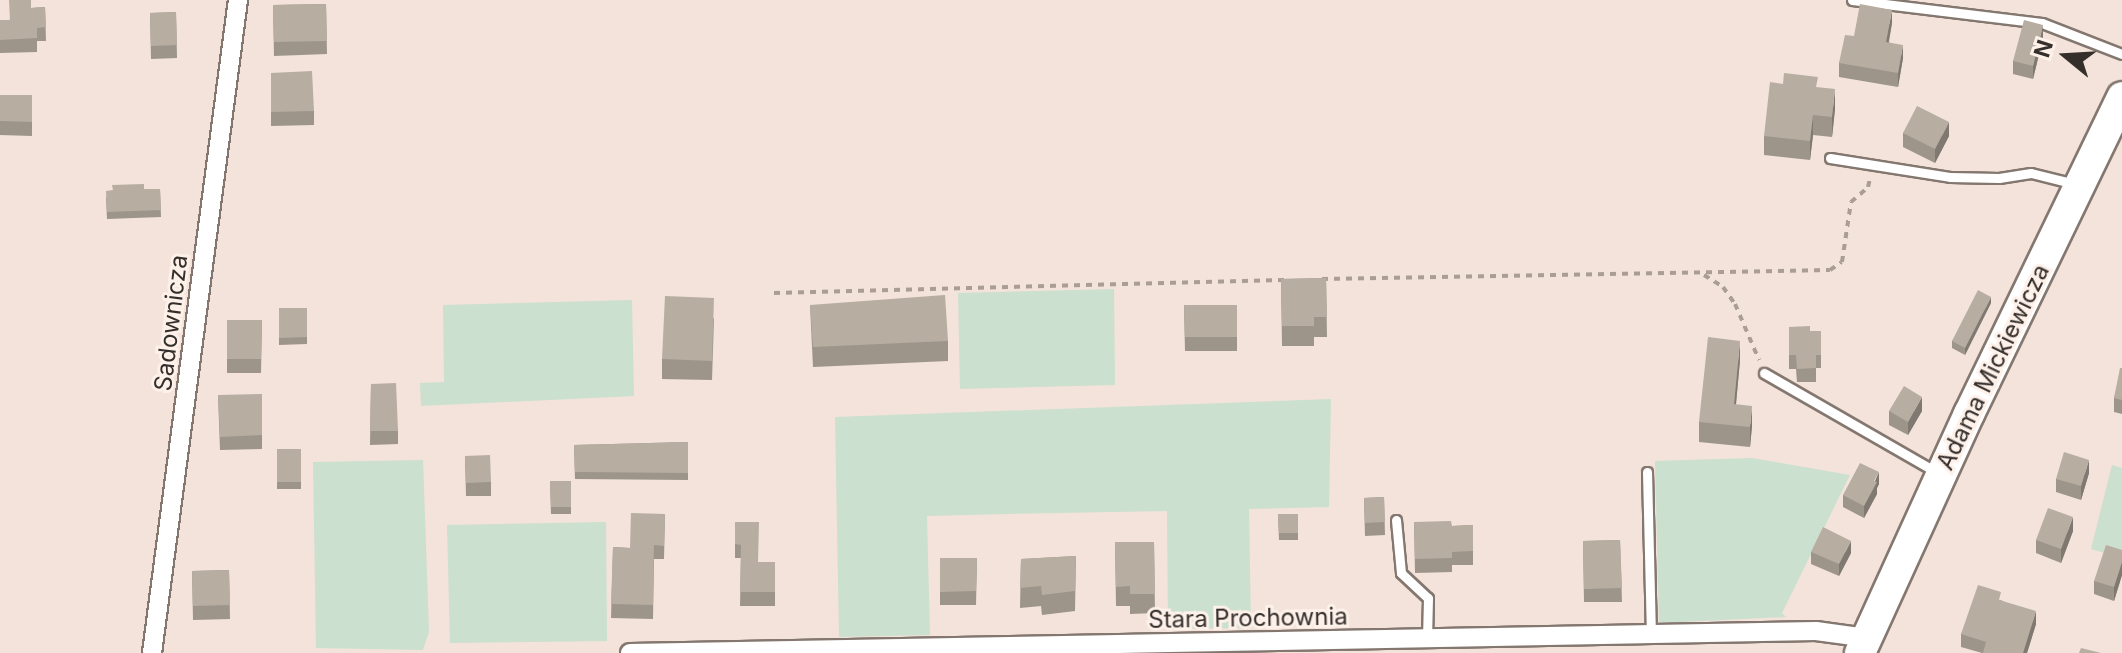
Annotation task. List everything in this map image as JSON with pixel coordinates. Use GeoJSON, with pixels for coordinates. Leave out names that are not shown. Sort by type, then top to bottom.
{"type":"FeatureCollection","features":[{"type":"Feature","properties":{"kind":"main road","name":"Adama Mickiewicza"},"geometry":{"type":"LineString","coordinates":[[1864,646],[1941,474],[2122,97]]}},
{"type":"Feature","properties":{"kind":"street","name":"Sadownicza"},"geometry":{"type":"LineString","coordinates":[[152,653],[238,0]]}},
{"type":"Feature","properties":{"kind":"street","name":"Stara Prochownia"},"geometry":{"type":"LineString","coordinates":[[630,653],[1826,631],[1864,646]]}},
{"type":"Feature","properties":{"kind":"lane"},"geometry":{"type":"LineString","coordinates":[[1852,0],[2042,23],[2122,54]]}},
{"type":"Feature","properties":{"kind":"lane"},"geometry":{"type":"LineString","coordinates":[[1830,158],[1950,177],[1999,178],[2031,173],[2079,186]]}},
{"type":"Feature","properties":{"kind":"lane"},"geometry":{"type":"LineString","coordinates":[[1764,373],[1941,474]]}},
{"type":"Feature","properties":{"kind":"lane"},"geometry":{"type":"LineString","coordinates":[[1647,472],[1651,634]]}},
{"type":"Feature","properties":{"kind":"lane"},"geometry":{"type":"LineString","coordinates":[[1396,520],[1401,573],[1428,598],[1427,640]]}},
{"type":"Feature","properties":{"kind":"path"},"geometry":{"type":"LineString","coordinates":[[1315,279],[1830,270],[1842,262],[1851,202],[1868,187],[1875,164]]}},
{"type":"Feature","properties":{"kind":"path"},"geometry":{"type":"LineString","coordinates":[[1702,274],[1723,287],[1735,304],[1764,373]]}},
{"type":"Feature","properties":{"kind":"path"},"geometry":{"type":"LineString","coordinates":[[774,293],[1299,279]]}},
{"type":"Feature","properties":{"kind":"green space"},"geometry":{"type":"Polygon","coordinates":[[[1114,289],[1115,385],[960,389],[958,293],[1114,289]]]}},
{"type":"Feature","properties":{"kind":"green space"},"geometry":{"type":"Polygon","coordinates":[[[632,300],[634,396],[421,406],[420,383],[444,382],[443,305],[632,300]]]}},
{"type":"Feature","properties":{"kind":"green space"},"geometry":{"type":"Polygon","coordinates":[[[1331,399],[1329,507],[1249,509],[1251,628],[1168,629],[1167,511],[1007,514],[927,516],[930,635],[839,637],[835,417],[1331,399]]]}},
{"type":"Feature","properties":{"kind":"green space"},"geometry":{"type":"Polygon","coordinates":[[[1752,458],[1850,475],[1782,613],[1786,617],[1659,623],[1655,461],[1752,458]]]}},
{"type":"Feature","properties":{"kind":"green space"},"geometry":{"type":"Polygon","coordinates":[[[423,460],[429,632],[423,650],[316,648],[313,462],[423,460]]]}},
{"type":"Feature","properties":{"kind":"green space"},"geometry":{"type":"Polygon","coordinates":[[[2112,465],[2122,468],[2122,558],[2091,549],[2112,465]]]}},
{"type":"Feature","properties":{"kind":"green space"},"geometry":{"type":"Polygon","coordinates":[[[606,522],[607,641],[450,643],[447,525],[606,522]]]}},
{"type":"Feature","properties":{"kind":"building"},"geometry":{"type":"Polygon","coordinates":[[[9,0],[31,0],[31,8],[45,7],[46,27],[37,28],[37,38],[0,40],[0,20],[10,20],[9,0]]]}},
{"type":"Feature","properties":{"kind":"building"},"geometry":{"type":"Polygon","coordinates":[[[326,4],[327,41],[274,42],[273,5],[326,4]]]}},
{"type":"Feature","properties":{"kind":"building"},"geometry":{"type":"Polygon","coordinates":[[[1860,4],[1892,10],[1886,42],[1903,45],[1898,73],[1839,63],[1845,35],[1854,36],[1860,4]]]}},
{"type":"Feature","properties":{"kind":"building"},"geometry":{"type":"Polygon","coordinates":[[[176,12],[177,45],[151,46],[150,13],[176,12]]]}},
{"type":"Feature","properties":{"kind":"building"},"geometry":{"type":"Polygon","coordinates":[[[2024,20],[2043,25],[2033,66],[2013,61],[2024,20]]]}},
{"type":"Feature","properties":{"kind":"building"},"geometry":{"type":"Polygon","coordinates":[[[312,71],[314,111],[271,112],[271,73],[312,71]]]}},
{"type":"Feature","properties":{"kind":"building"},"geometry":{"type":"Polygon","coordinates":[[[1784,73],[1818,77],[1816,87],[1835,89],[1832,117],[1813,115],[1810,141],[1764,136],[1770,82],[1783,84],[1784,73]]]}},
{"type":"Feature","properties":{"kind":"building"},"geometry":{"type":"Polygon","coordinates":[[[0,95],[32,95],[32,122],[0,121],[0,95]]]}},
{"type":"Feature","properties":{"kind":"building"},"geometry":{"type":"Polygon","coordinates":[[[1917,106],[1949,122],[1935,149],[1903,133],[1917,106]]]}},
{"type":"Feature","properties":{"kind":"building"},"geometry":{"type":"Polygon","coordinates":[[[144,184],[144,189],[160,189],[161,210],[107,212],[106,191],[113,190],[112,185],[144,184]]]}},
{"type":"Feature","properties":{"kind":"building"},"geometry":{"type":"Polygon","coordinates":[[[1326,278],[1327,317],[1314,317],[1314,326],[1282,326],[1281,279],[1326,278]]]}},
{"type":"Feature","properties":{"kind":"building"},"geometry":{"type":"Polygon","coordinates":[[[1978,290],[1991,297],[1965,348],[1952,341],[1978,290]]]}},
{"type":"Feature","properties":{"kind":"building"},"geometry":{"type":"Polygon","coordinates":[[[945,295],[948,341],[813,347],[810,305],[945,295]]]}},
{"type":"Feature","properties":{"kind":"building"},"geometry":{"type":"Polygon","coordinates":[[[665,296],[714,298],[712,361],[662,359],[665,296]]]}},
{"type":"Feature","properties":{"kind":"building"},"geometry":{"type":"Polygon","coordinates":[[[1184,305],[1237,305],[1237,337],[1185,337],[1184,305]]]}},
{"type":"Feature","properties":{"kind":"building"},"geometry":{"type":"Polygon","coordinates":[[[279,308],[307,308],[307,337],[279,338],[279,308]]]}},
{"type":"Feature","properties":{"kind":"building"},"geometry":{"type":"Polygon","coordinates":[[[227,320],[262,320],[261,359],[227,359],[227,320]]]}},
{"type":"Feature","properties":{"kind":"building"},"geometry":{"type":"Polygon","coordinates":[[[1810,326],[1810,331],[1821,331],[1821,355],[1816,355],[1816,368],[1797,369],[1796,355],[1789,355],[1789,327],[1810,326]]]}},
{"type":"Feature","properties":{"kind":"building"},"geometry":{"type":"Polygon","coordinates":[[[1708,337],[1740,341],[1734,404],[1752,406],[1750,427],[1699,422],[1708,337]]]}},
{"type":"Feature","properties":{"kind":"building"},"geometry":{"type":"Polygon","coordinates":[[[2122,368],[2122,400],[2114,398],[2122,368]]]}},
{"type":"Feature","properties":{"kind":"building"},"geometry":{"type":"Polygon","coordinates":[[[396,383],[398,431],[370,431],[371,384],[396,383]]]}},
{"type":"Feature","properties":{"kind":"building"},"geometry":{"type":"Polygon","coordinates":[[[1904,386],[1922,397],[1908,422],[1889,411],[1904,386]]]}},
{"type":"Feature","properties":{"kind":"building"},"geometry":{"type":"Polygon","coordinates":[[[262,394],[262,435],[220,437],[218,395],[262,394]]]}},
{"type":"Feature","properties":{"kind":"building"},"geometry":{"type":"Polygon","coordinates":[[[688,442],[688,473],[575,472],[574,445],[688,442]]]}},
{"type":"Feature","properties":{"kind":"building"},"geometry":{"type":"Polygon","coordinates":[[[277,449],[301,449],[301,482],[277,482],[277,449]]]}},
{"type":"Feature","properties":{"kind":"building"},"geometry":{"type":"Polygon","coordinates":[[[2064,452],[2089,460],[2081,486],[2056,479],[2064,452]]]}},
{"type":"Feature","properties":{"kind":"building"},"geometry":{"type":"Polygon","coordinates":[[[490,455],[491,482],[466,483],[465,456],[490,455]]]}},
{"type":"Feature","properties":{"kind":"building"},"geometry":{"type":"Polygon","coordinates":[[[1860,463],[1879,472],[1864,506],[1843,495],[1860,463]]]}},
{"type":"Feature","properties":{"kind":"building"},"geometry":{"type":"Polygon","coordinates":[[[550,481],[571,481],[571,507],[551,507],[550,481]]]}},
{"type":"Feature","properties":{"kind":"building"},"geometry":{"type":"Polygon","coordinates":[[[1384,497],[1385,522],[1365,523],[1364,498],[1384,497]]]}},
{"type":"Feature","properties":{"kind":"building"},"geometry":{"type":"Polygon","coordinates":[[[2048,508],[2073,517],[2061,549],[2036,540],[2048,508]]]}},
{"type":"Feature","properties":{"kind":"building"},"geometry":{"type":"Polygon","coordinates":[[[631,513],[665,514],[664,546],[654,545],[653,605],[611,604],[613,547],[630,548],[631,513]]]}},
{"type":"Feature","properties":{"kind":"building"},"geometry":{"type":"Polygon","coordinates":[[[1278,514],[1298,514],[1298,533],[1279,533],[1278,514]]]}},
{"type":"Feature","properties":{"kind":"building"},"geometry":{"type":"Polygon","coordinates":[[[1451,521],[1452,526],[1473,525],[1473,551],[1452,552],[1452,558],[1415,559],[1414,522],[1451,521]]]}},
{"type":"Feature","properties":{"kind":"building"},"geometry":{"type":"Polygon","coordinates":[[[735,522],[759,522],[758,562],[775,562],[775,592],[740,592],[741,545],[735,544],[735,522]]]}},
{"type":"Feature","properties":{"kind":"building"},"geometry":{"type":"Polygon","coordinates":[[[1823,527],[1851,541],[1839,564],[1811,552],[1823,527]]]}},
{"type":"Feature","properties":{"kind":"building"},"geometry":{"type":"Polygon","coordinates":[[[1620,540],[1622,588],[1584,589],[1583,541],[1620,540]]]}},
{"type":"Feature","properties":{"kind":"building"},"geometry":{"type":"Polygon","coordinates":[[[1115,542],[1154,542],[1155,594],[1130,594],[1130,586],[1116,587],[1115,542]]]}},
{"type":"Feature","properties":{"kind":"building"},"geometry":{"type":"Polygon","coordinates":[[[2106,545],[2122,550],[2122,562],[2114,587],[2094,581],[2106,545]]]}},
{"type":"Feature","properties":{"kind":"building"},"geometry":{"type":"Polygon","coordinates":[[[1076,556],[1075,591],[1042,595],[1041,586],[1020,588],[1021,559],[1076,556]]]}},
{"type":"Feature","properties":{"kind":"building"},"geometry":{"type":"Polygon","coordinates":[[[940,558],[977,558],[976,591],[940,592],[940,558]]]}},
{"type":"Feature","properties":{"kind":"building"},"geometry":{"type":"Polygon","coordinates":[[[229,570],[230,605],[193,606],[192,571],[229,570]]]}},
{"type":"Feature","properties":{"kind":"building"},"geometry":{"type":"Polygon","coordinates":[[[1978,585],[2001,592],[1999,600],[2036,611],[2023,653],[1983,653],[1986,642],[1961,634],[1978,585]]]}},
{"type":"Feature","properties":{"kind":"building"},"geometry":{"type":"Polygon","coordinates":[[[2081,648],[2101,653],[2079,653],[2081,648]]]}}]}
